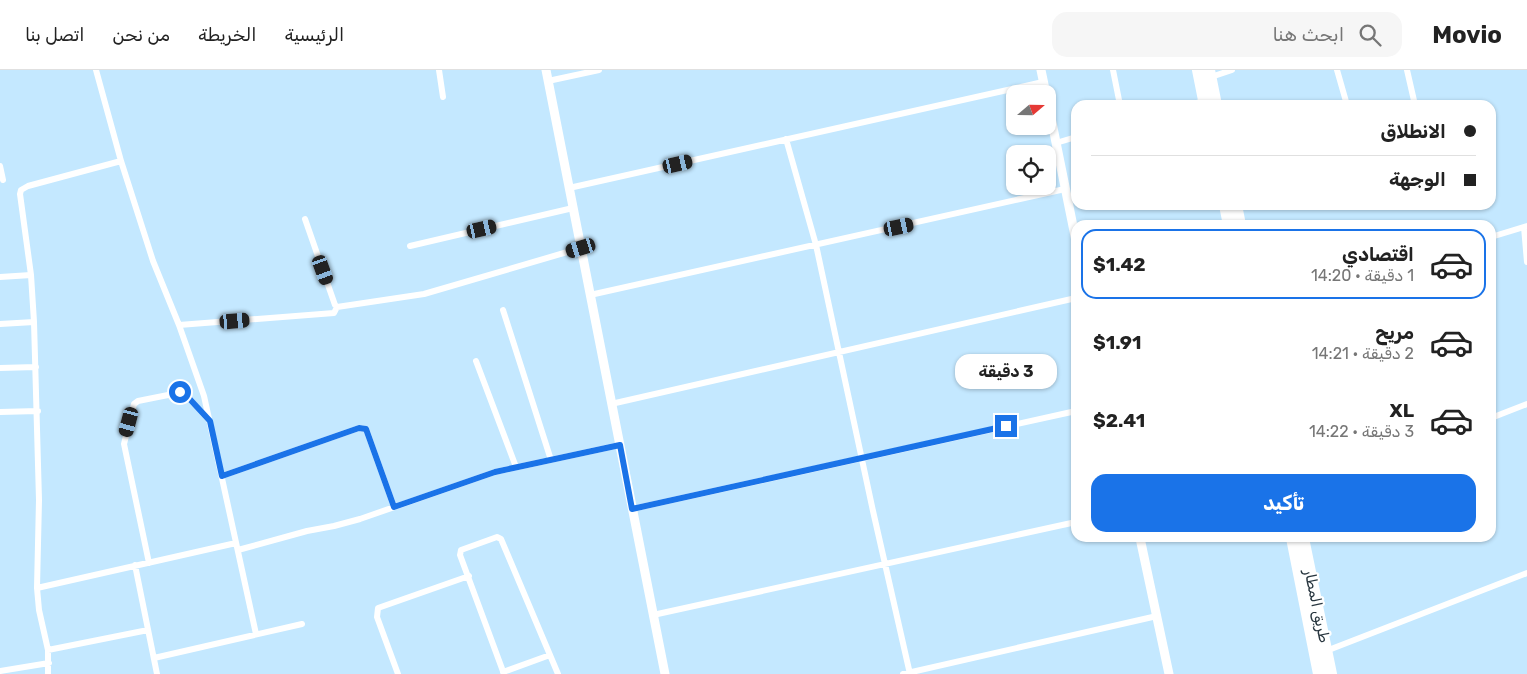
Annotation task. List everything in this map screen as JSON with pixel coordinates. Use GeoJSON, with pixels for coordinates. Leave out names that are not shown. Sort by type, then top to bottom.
{"type":"FeatureCollection","features":[{"type":"Feature","properties":{"kind":"highway"},"geometry":{"type":"LineString","coordinates":[[1198,70],[1208,100]]}},
{"type":"Feature","properties":{"kind":"highway"},"geometry":{"type":"LineString","coordinates":[[1209,100],[1210,74]]}},
{"type":"Feature","properties":{"kind":"highway","name":"طريق المطار"},"geometry":{"type":"LineString","coordinates":[[1293,542],[1319,674]]}},
{"type":"Feature","properties":{"kind":"highway","name":"طريق المطار"},"geometry":{"type":"LineString","coordinates":[[1304,542],[1331,674]]}},
{"type":"Feature","properties":{"kind":"street"},"geometry":{"type":"LineString","coordinates":[[96,70],[121,160],[153,261],[179,325],[200,385],[210,421],[256,634]]}},
{"type":"Feature","properties":{"kind":"street"},"geometry":{"type":"LineString","coordinates":[[439,70],[443,98]]}},
{"type":"Feature","properties":{"kind":"street"},"geometry":{"type":"LineString","coordinates":[[546,70],[665,674]]}},
{"type":"Feature","properties":{"kind":"street"},"geometry":{"type":"LineString","coordinates":[[548,81],[599,70]]}},
{"type":"Feature","properties":{"kind":"street"},"geometry":{"type":"LineString","coordinates":[[1040,70],[1044,85]]}},
{"type":"Feature","properties":{"kind":"street"},"geometry":{"type":"LineString","coordinates":[[1112,70],[1119,100]]}},
{"type":"Feature","properties":{"kind":"street"},"geometry":{"type":"LineString","coordinates":[[1210,74],[1232,70]]}},
{"type":"Feature","properties":{"kind":"street"},"geometry":{"type":"LineString","coordinates":[[1337,70],[1346,100]]}},
{"type":"Feature","properties":{"kind":"street"},"geometry":{"type":"LineString","coordinates":[[1406,70],[1414,100]]}},
{"type":"Feature","properties":{"kind":"street"},"geometry":{"type":"LineString","coordinates":[[569,188],[1043,82]]}},
{"type":"Feature","properties":{"kind":"street"},"geometry":{"type":"LineString","coordinates":[[1054,135],[1072,220]]}},
{"type":"Feature","properties":{"kind":"street"},"geometry":{"type":"LineString","coordinates":[[1056,143],[1071,138]]}},
{"type":"Feature","properties":{"kind":"street"},"geometry":{"type":"LineString","coordinates":[[786,139],[816,245],[907,674],[1156,616]]}},
{"type":"Feature","properties":{"kind":"street"},"geometry":{"type":"LineString","coordinates":[[48,674],[48,650],[36,588],[39,500],[38,410],[34,322],[20,194],[28,186],[121,160]]}},
{"type":"Feature","properties":{"kind":"street"},"geometry":{"type":"LineString","coordinates":[[0,166],[3,180]]}},
{"type":"Feature","properties":{"kind":"street"},"geometry":{"type":"LineString","coordinates":[[590,295],[1065,189]]}},
{"type":"Feature","properties":{"kind":"street"},"geometry":{"type":"LineString","coordinates":[[410,246],[573,208]]}},
{"type":"Feature","properties":{"kind":"street"},"geometry":{"type":"LineString","coordinates":[[305,219],[335,305],[338,307]]}},
{"type":"Feature","properties":{"kind":"street"},"geometry":{"type":"LineString","coordinates":[[1496,236],[1526,227],[1527,262]]}},
{"type":"Feature","properties":{"kind":"street"},"geometry":{"type":"LineString","coordinates":[[179,325],[334,313],[338,307],[424,294],[581,248]]}},
{"type":"Feature","properties":{"kind":"street"},"geometry":{"type":"LineString","coordinates":[[0,278],[30,276]]}},
{"type":"Feature","properties":{"kind":"street"},"geometry":{"type":"LineString","coordinates":[[611,404],[1071,299]]}},
{"type":"Feature","properties":{"kind":"street"},"geometry":{"type":"LineString","coordinates":[[503,310],[552,460]]}},
{"type":"Feature","properties":{"kind":"street"},"geometry":{"type":"LineString","coordinates":[[0,324],[34,322]]}},
{"type":"Feature","properties":{"kind":"street"},"geometry":{"type":"LineString","coordinates":[[476,361],[516,467]]}},
{"type":"Feature","properties":{"kind":"street"},"geometry":{"type":"LineString","coordinates":[[0,368],[36,367]]}},
{"type":"Feature","properties":{"kind":"street"},"geometry":{"type":"LineString","coordinates":[[148,562],[124,444],[134,404],[138,401],[183,392],[210,421]]}},
{"type":"Feature","properties":{"kind":"street"},"geometry":{"type":"LineString","coordinates":[[1496,416],[1527,404]]}},
{"type":"Feature","properties":{"kind":"street"},"geometry":{"type":"LineString","coordinates":[[0,412],[38,410]]}},
{"type":"Feature","properties":{"kind":"street"},"geometry":{"type":"LineString","coordinates":[[632,509],[1071,412]]}},
{"type":"Feature","properties":{"kind":"street"},"geometry":{"type":"LineString","coordinates":[[222,476],[359,428],[364,428],[366,429],[394,507]]}},
{"type":"Feature","properties":{"kind":"street"},"geometry":{"type":"LineString","coordinates":[[36,588],[148,562],[237,547],[346,523],[495,472],[620,445]]}},
{"type":"Feature","properties":{"kind":"street"},"geometry":{"type":"LineString","coordinates":[[653,615],[1071,523]]}},
{"type":"Feature","properties":{"kind":"street"},"geometry":{"type":"LineString","coordinates":[[550,655],[503,673],[460,551],[496,537],[500,538],[550,655],[558,674]]}},
{"type":"Feature","properties":{"kind":"street"},"geometry":{"type":"LineString","coordinates":[[1141,542],[1169,674]]}},
{"type":"Feature","properties":{"kind":"street"},"geometry":{"type":"LineString","coordinates":[[135,566],[157,674]]}},
{"type":"Feature","properties":{"kind":"street"},"geometry":{"type":"LineString","coordinates":[[1326,651],[1527,573]]}},
{"type":"Feature","properties":{"kind":"street"},"geometry":{"type":"LineString","coordinates":[[398,674],[377,616],[378,608],[468,576]]}},
{"type":"Feature","properties":{"kind":"street"},"geometry":{"type":"LineString","coordinates":[[154,658],[302,624]]}},
{"type":"Feature","properties":{"kind":"street"},"geometry":{"type":"LineString","coordinates":[[48,650],[148,630]]}},
{"type":"Feature","properties":{"kind":"street"},"geometry":{"type":"LineString","coordinates":[[0,671],[49,663]]}},
{"type":"Feature","properties":{"kind":"route"},"geometry":{"type":"LineString","coordinates":[[180,392],[183,392],[210,421],[222,476],[359,428],[366,429],[394,507],[495,472],[620,445],[632,509],[1006,426]]}}]}
